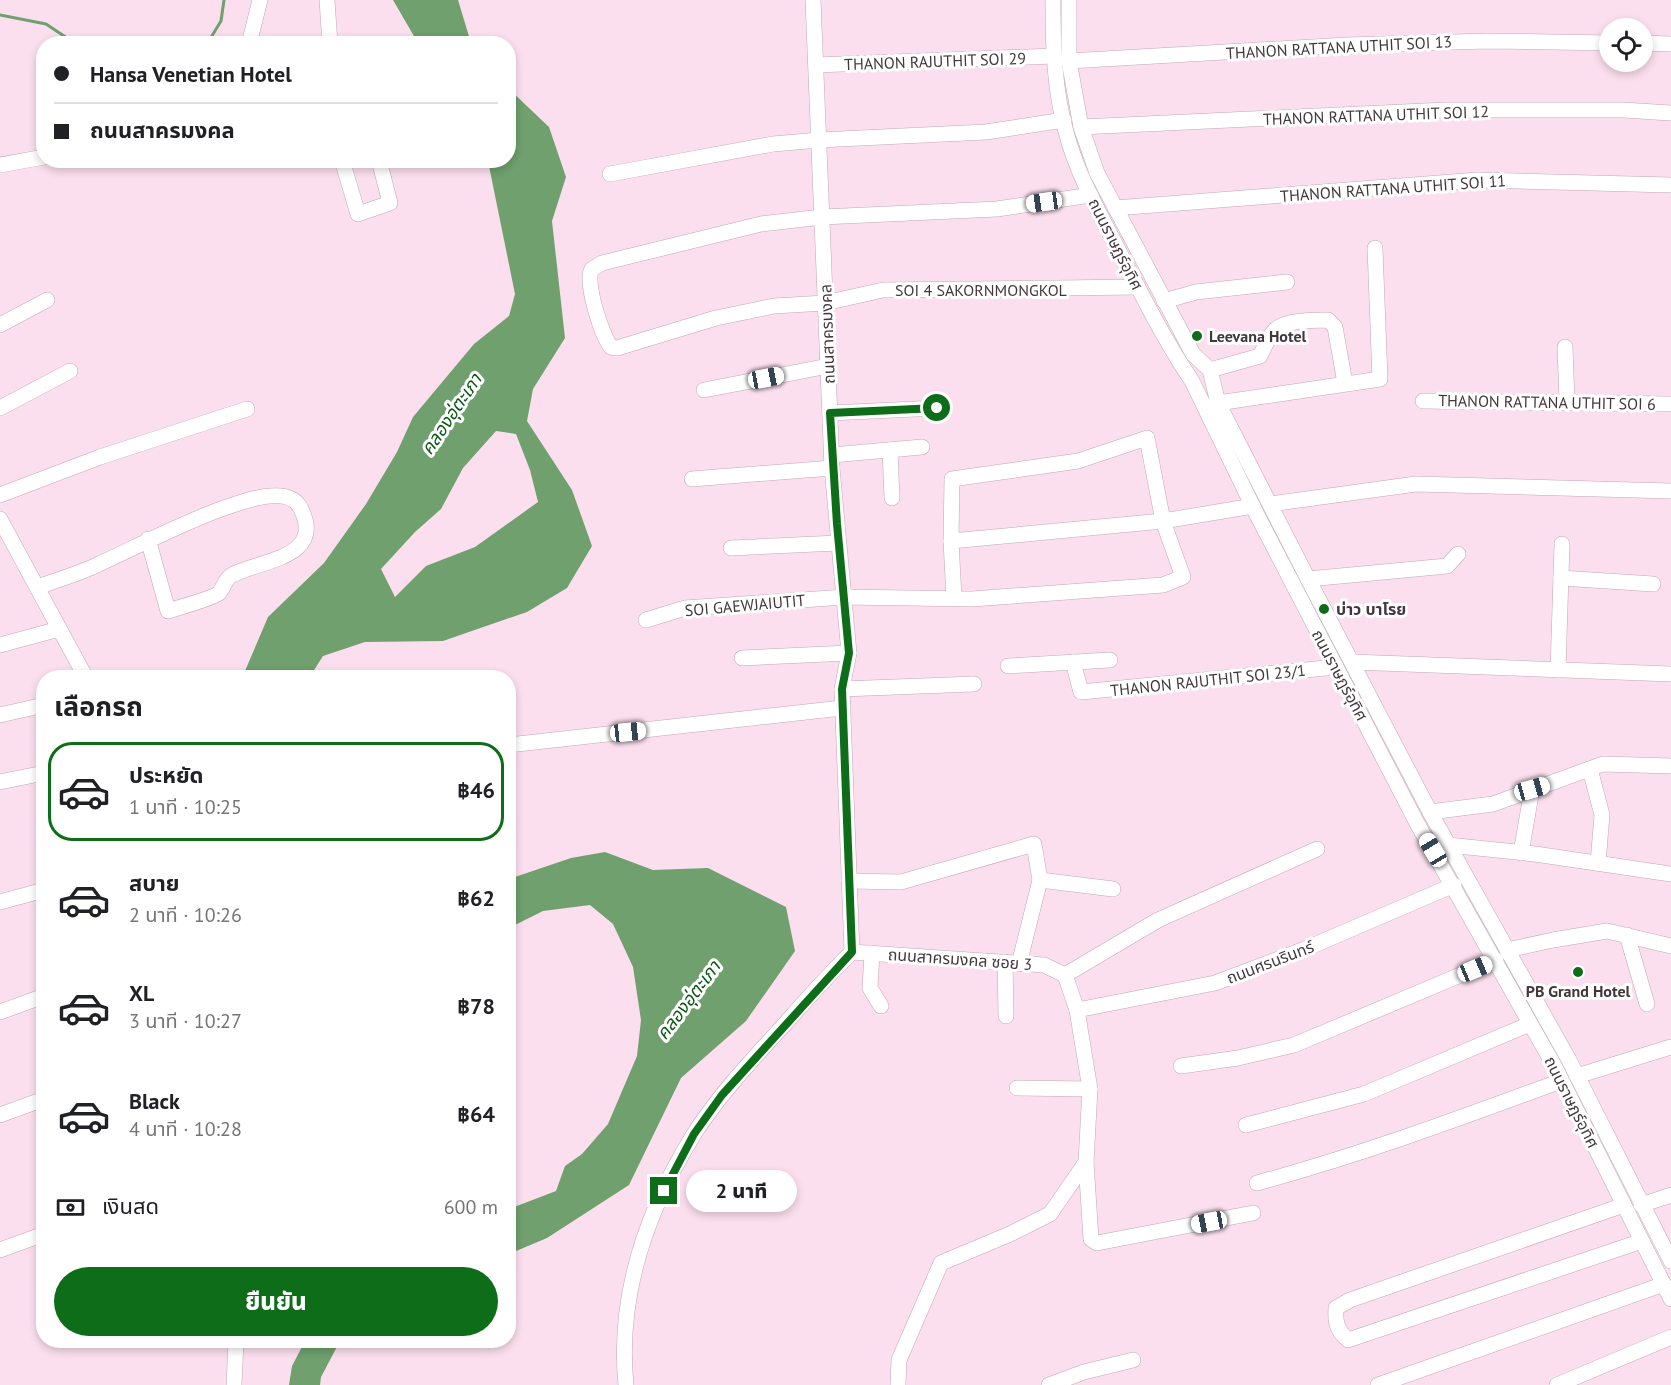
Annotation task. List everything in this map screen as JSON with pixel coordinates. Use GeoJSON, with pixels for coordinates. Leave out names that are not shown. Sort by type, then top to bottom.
{"type":"FeatureCollection","features":[{"type":"Feature","properties":{"kind":"street"},"geometry":{"type":"LineString","coordinates":[[251,36],[260,0]]}},
{"type":"Feature","properties":{"kind":"street"},"geometry":{"type":"LineString","coordinates":[[327,0],[329,36]]}},
{"type":"Feature","properties":{"kind":"street","name":"ถนนสาครมงคล"},"geometry":{"type":"LineString","coordinates":[[813,0],[832,462],[849,653],[842,689],[842,708],[852,952]]}},
{"type":"Feature","properties":{"kind":"street","name":"ถนนราษฏร์อุทิศ"},"geometry":{"type":"LineString","coordinates":[[1053,0],[1053,56],[1066,132],[1091,195],[1138,287],[1179,362],[1192,381],[1253,506],[1418,825],[1577,1076],[1671,1261]]}},
{"type":"Feature","properties":{"kind":"street","name":"ถนนราษฏร์อุทิศ"},"geometry":{"type":"LineString","coordinates":[[1069,0],[1069,61],[1081,127],[1097,173],[1193,354],[1210,370],[1218,404],[1448,845],[1501,955],[1530,1024],[1671,1299]]}},
{"type":"Feature","properties":{"kind":"street","name":"THANON RATTANA UTHIT SOI 13"},"geometry":{"type":"LineString","coordinates":[[1069,61],[1359,44],[1488,41],[1599,43]]}},
{"type":"Feature","properties":{"kind":"street"},"geometry":{"type":"LineString","coordinates":[[1653,44],[1671,44]]}},
{"type":"Feature","properties":{"kind":"street","name":"THANON RAJUTHIT SOI 29"},"geometry":{"type":"LineString","coordinates":[[816,65],[1053,56]]}},
{"type":"Feature","properties":{"kind":"street","name":"THANON RATTANA UTHIT SOI 12"},"geometry":{"type":"LineString","coordinates":[[1081,127],[1446,110],[1623,110],[1671,113]]}},
{"type":"Feature","properties":{"kind":"street"},"geometry":{"type":"LineString","coordinates":[[610,174],[773,144],[986,132],[1064,120]]}},
{"type":"Feature","properties":{"kind":"street"},"geometry":{"type":"LineString","coordinates":[[0,165],[36,158]]}},
{"type":"Feature","properties":{"kind":"street"},"geometry":{"type":"LineString","coordinates":[[344,168],[358,214],[390,203],[381,168]]}},
{"type":"Feature","properties":{"kind":"street","name":"THANON RATTANA UTHIT SOI 11"},"geometry":{"type":"LineString","coordinates":[[1114,208],[1478,180],[1671,185]]}},
{"type":"Feature","properties":{"kind":"street"},"geometry":{"type":"LineString","coordinates":[[822,217],[997,208],[1091,195]]}},
{"type":"Feature","properties":{"kind":"street","name":"SOI 4 SAKORNMONGKOL"},"geometry":{"type":"LineString","coordinates":[[822,217],[760,224],[602,263],[592,269],[589,278],[602,332],[611,347],[617,348],[716,318],[751,310],[774,306],[825,303],[883,290],[1138,287]]}},
{"type":"Feature","properties":{"kind":"street"},"geometry":{"type":"LineString","coordinates":[[1218,404],[1380,379],[1375,248]]}},
{"type":"Feature","properties":{"kind":"street"},"geometry":{"type":"LineString","coordinates":[[1164,300],[1196,291],[1287,282]]}},
{"type":"Feature","properties":{"kind":"street"},"geometry":{"type":"LineString","coordinates":[[0,325],[48,300]]}},
{"type":"Feature","properties":{"kind":"street"},"geometry":{"type":"LineString","coordinates":[[1210,370],[1260,356],[1276,328],[1307,320],[1328,320],[1335,327],[1345,383]]}},
{"type":"Feature","properties":{"kind":"street"},"geometry":{"type":"LineString","coordinates":[[1565,347],[1567,402]]}},
{"type":"Feature","properties":{"kind":"street"},"geometry":{"type":"LineString","coordinates":[[1179,362],[1193,354]]}},
{"type":"Feature","properties":{"kind":"street"},"geometry":{"type":"LineString","coordinates":[[704,390],[828,366]]}},
{"type":"Feature","properties":{"kind":"street"},"geometry":{"type":"LineString","coordinates":[[0,408],[70,371]]}},
{"type":"Feature","properties":{"kind":"street","name":"THANON RATTANA UTHIT SOI 6"},"geometry":{"type":"LineString","coordinates":[[1423,401],[1671,404]]}},
{"type":"Feature","properties":{"kind":"street"},"geometry":{"type":"LineString","coordinates":[[830,413],[937,408]]}},
{"type":"Feature","properties":{"kind":"street"},"geometry":{"type":"LineString","coordinates":[[0,495],[100,457],[247,409]]}},
{"type":"Feature","properties":{"kind":"street"},"geometry":{"type":"LineString","coordinates":[[954,598],[951,541],[952,479],[1078,461],[1147,438],[1163,521]]}},
{"type":"Feature","properties":{"kind":"street"},"geometry":{"type":"LineString","coordinates":[[692,479],[832,462],[890,450],[922,447]]}},
{"type":"Feature","properties":{"kind":"street"},"geometry":{"type":"LineString","coordinates":[[890,450],[892,498]]}},
{"type":"Feature","properties":{"kind":"street"},"geometry":{"type":"LineString","coordinates":[[1270,504],[1416,484],[1671,491]]}},
{"type":"Feature","properties":{"kind":"street"},"geometry":{"type":"LineString","coordinates":[[37,587],[95,567],[148,539],[249,500],[272,496],[285,496],[294,500],[300,507],[306,533],[299,548],[230,576],[218,594],[168,611],[148,539]]}},
{"type":"Feature","properties":{"kind":"street"},"geometry":{"type":"LineString","coordinates":[[951,541],[1163,521],[1253,506]]}},
{"type":"Feature","properties":{"kind":"street"},"geometry":{"type":"LineString","coordinates":[[0,519],[82,670]]}},
{"type":"Feature","properties":{"kind":"street","name":"SOI GAEWJAIUTIT"},"geometry":{"type":"LineString","coordinates":[[646,620],[685,608],[844,597],[972,599],[1163,585],[1183,577],[1163,521]]}},
{"type":"Feature","properties":{"kind":"street"},"geometry":{"type":"LineString","coordinates":[[731,548],[838,543]]}},
{"type":"Feature","properties":{"kind":"street"},"geometry":{"type":"LineString","coordinates":[[1558,670],[1562,544]]}},
{"type":"Feature","properties":{"kind":"street"},"geometry":{"type":"LineString","coordinates":[[1308,579],[1447,566],[1458,554]]}},
{"type":"Feature","properties":{"kind":"street"},"geometry":{"type":"LineString","coordinates":[[1561,578],[1653,584]]}},
{"type":"Feature","properties":{"kind":"street"},"geometry":{"type":"LineString","coordinates":[[0,645],[59,629]]}},
{"type":"Feature","properties":{"kind":"street"},"geometry":{"type":"LineString","coordinates":[[742,658],[849,653]]}},
{"type":"Feature","properties":{"kind":"street"},"geometry":{"type":"LineString","coordinates":[[1008,666],[1110,660]]}},
{"type":"Feature","properties":{"kind":"street","name":"THANON RAJUTHIT SOI 23/1"},"geometry":{"type":"LineString","coordinates":[[1073,662],[1081,692],[1336,667]]}},
{"type":"Feature","properties":{"kind":"street"},"geometry":{"type":"LineString","coordinates":[[1352,662],[1671,674]]}},
{"type":"Feature","properties":{"kind":"street"},"geometry":{"type":"LineString","coordinates":[[842,689],[974,684]]}},
{"type":"Feature","properties":{"kind":"street"},"geometry":{"type":"LineString","coordinates":[[0,715],[36,707]]}},
{"type":"Feature","properties":{"kind":"street"},"geometry":{"type":"LineString","coordinates":[[516,744],[842,708]]}},
{"type":"Feature","properties":{"kind":"street"},"geometry":{"type":"LineString","coordinates":[[1430,812],[1493,804],[1603,764],[1671,766]]}},
{"type":"Feature","properties":{"kind":"street"},"geometry":{"type":"LineString","coordinates":[[1590,769],[1602,815],[1598,863]]}},
{"type":"Feature","properties":{"kind":"street"},"geometry":{"type":"LineString","coordinates":[[0,783],[36,775]]}},
{"type":"Feature","properties":{"kind":"street"},"geometry":{"type":"LineString","coordinates":[[1521,853],[1532,789]]}},
{"type":"Feature","properties":{"kind":"street"},"geometry":{"type":"LineString","coordinates":[[849,881],[901,882],[1034,844],[1040,880],[1012,963],[1006,1016]]}},
{"type":"Feature","properties":{"kind":"street"},"geometry":{"type":"LineString","coordinates":[[1448,845],[1671,874]]}},
{"type":"Feature","properties":{"kind":"street"},"geometry":{"type":"LineString","coordinates":[[1253,1214],[1097,1243],[1091,1239],[1086,1162],[1090,1089],[1077,1010],[1065,975],[1158,920],[1317,849]]}},
{"type":"Feature","properties":{"kind":"street"},"geometry":{"type":"LineString","coordinates":[[1040,880],[1113,889]]}},
{"type":"Feature","properties":{"kind":"street","name":"ถนนศรนรินทร์"},"geometry":{"type":"LineString","coordinates":[[1077,1010],[1215,983],[1305,949],[1454,885]]}},
{"type":"Feature","properties":{"kind":"street"},"geometry":{"type":"LineString","coordinates":[[0,902],[36,892]]}},
{"type":"Feature","properties":{"kind":"street"},"geometry":{"type":"LineString","coordinates":[[1181,1066],[1238,1058],[1294,1045],[1501,955],[1553,940],[1606,931],[1671,946]]}},
{"type":"Feature","properties":{"kind":"street"},"geometry":{"type":"LineString","coordinates":[[1627,935],[1647,1004]]}},
{"type":"Feature","properties":{"kind":"street"},"geometry":{"type":"LineString","coordinates":[[626,1385],[623,1354],[627,1304],[642,1240],[664,1191],[694,1134],[722,1095],[852,952]]}},
{"type":"Feature","properties":{"kind":"street","name":"ถนนสาครมงคล ซอย 3"},"geometry":{"type":"LineString","coordinates":[[852,952],[1044,965],[1065,975]]}},
{"type":"Feature","properties":{"kind":"street"},"geometry":{"type":"LineString","coordinates":[[872,953],[870,988],[881,1006]]}},
{"type":"Feature","properties":{"kind":"street"},"geometry":{"type":"LineString","coordinates":[[0,1012],[36,999]]}},
{"type":"Feature","properties":{"kind":"street"},"geometry":{"type":"LineString","coordinates":[[1246,1125],[1364,1094],[1530,1024]]}},
{"type":"Feature","properties":{"kind":"street"},"geometry":{"type":"LineString","coordinates":[[1577,1076],[1671,1047]]}},
{"type":"Feature","properties":{"kind":"street"},"geometry":{"type":"LineString","coordinates":[[1257,1183],[1331,1163],[1404,1139],[1561,1081]]}},
{"type":"Feature","properties":{"kind":"street"},"geometry":{"type":"LineString","coordinates":[[1017,1088],[1090,1089]]}},
{"type":"Feature","properties":{"kind":"street"},"geometry":{"type":"LineString","coordinates":[[0,1115],[36,1102]]}},
{"type":"Feature","properties":{"kind":"street"},"geometry":{"type":"LineString","coordinates":[[1596,1151],[1610,1142]]}},
{"type":"Feature","properties":{"kind":"street"},"geometry":{"type":"LineString","coordinates":[[898,1385],[898,1360],[941,1263],[1010,1234],[1050,1214],[1086,1162]]}},
{"type":"Feature","properties":{"kind":"street"},"geometry":{"type":"LineString","coordinates":[[1641,1205],[1671,1195]]}},
{"type":"Feature","properties":{"kind":"street"},"geometry":{"type":"LineString","coordinates":[[1624,1205],[1350,1300],[1336,1308],[1335,1324],[1348,1340],[1642,1241]]}},
{"type":"Feature","properties":{"kind":"street"},"geometry":{"type":"LineString","coordinates":[[0,1250],[36,1237]]}},
{"type":"Feature","properties":{"kind":"street"},"geometry":{"type":"LineString","coordinates":[[1378,1385],[1664,1284]]}},
{"type":"Feature","properties":{"kind":"street"},"geometry":{"type":"LineString","coordinates":[[1557,1385],[1671,1337]]}},
{"type":"Feature","properties":{"kind":"street"},"geometry":{"type":"LineString","coordinates":[[234,1385],[236,1348]]}},
{"type":"Feature","properties":{"kind":"street"},"geometry":{"type":"LineString","coordinates":[[1049,1385],[1084,1372],[1132,1359]]}},
{"type":"Feature","properties":{"kind":"water"},"geometry":{"type":"Polygon","coordinates":[[[393,0],[458,0],[469,36],[414,36],[393,0]]]}},
{"type":"Feature","properties":{"kind":"water","name":"คลองอุ่ตะเภา"},"geometry":{"type":"Polygon","coordinates":[[[516,96],[549,127],[566,177],[552,221],[565,338],[533,389],[527,421],[572,490],[592,546],[567,588],[527,612],[443,641],[365,642],[323,656],[314,670],[245,670],[268,617],[324,563],[366,504],[397,452],[413,417],[474,344],[509,316],[515,294],[489,168],[516,168],[516,96]],[[496,431],[463,468],[441,509],[415,532],[381,569],[395,597],[426,566],[475,547],[538,502],[530,470],[516,434],[496,431]]]}},
{"type":"Feature","properties":{"kind":"water","name":"คลองอุ่ตะเภา"},"geometry":{"type":"Polygon","coordinates":[[[605,852],[653,870],[708,868],[786,907],[795,951],[746,1021],[681,1078],[629,1185],[547,1238],[516,1251],[516,1206],[556,1191],[565,1166],[582,1154],[608,1124],[637,1056],[641,1020],[633,967],[613,924],[590,905],[543,911],[516,924],[516,877],[571,858],[605,852]]]}},
{"type":"Feature","properties":{"kind":"water"},"geometry":{"type":"Polygon","coordinates":[[[301,1348],[336,1348],[321,1377],[320,1385],[289,1385],[292,1366],[301,1348]]]}},
{"type":"Feature","properties":{"kind":"waterway"},"geometry":{"type":"LineString","coordinates":[[212,36],[221,21],[224,0]]}},
{"type":"Feature","properties":{"kind":"waterway"},"geometry":{"type":"LineString","coordinates":[[0,15],[46,24],[64,36]]}},
{"type":"Feature","properties":{"kind":"place","name":"Leevana Hotel"},"geometry":{"type":"Point","coordinates":[1197,336]}},
{"type":"Feature","properties":{"kind":"place","name":"บ่าว บาโรย"},"geometry":{"type":"Point","coordinates":[1324,609]}},
{"type":"Feature","properties":{"kind":"place","name":"PB Grand Hotel"},"geometry":{"type":"Point","coordinates":[1578,972]}},
{"type":"Feature","properties":{"kind":"route"},"geometry":{"type":"LineString","coordinates":[[664,1191],[694,1134],[722,1095],[852,952],[842,689],[849,653],[832,468],[830,413],[937,408]]}}]}
